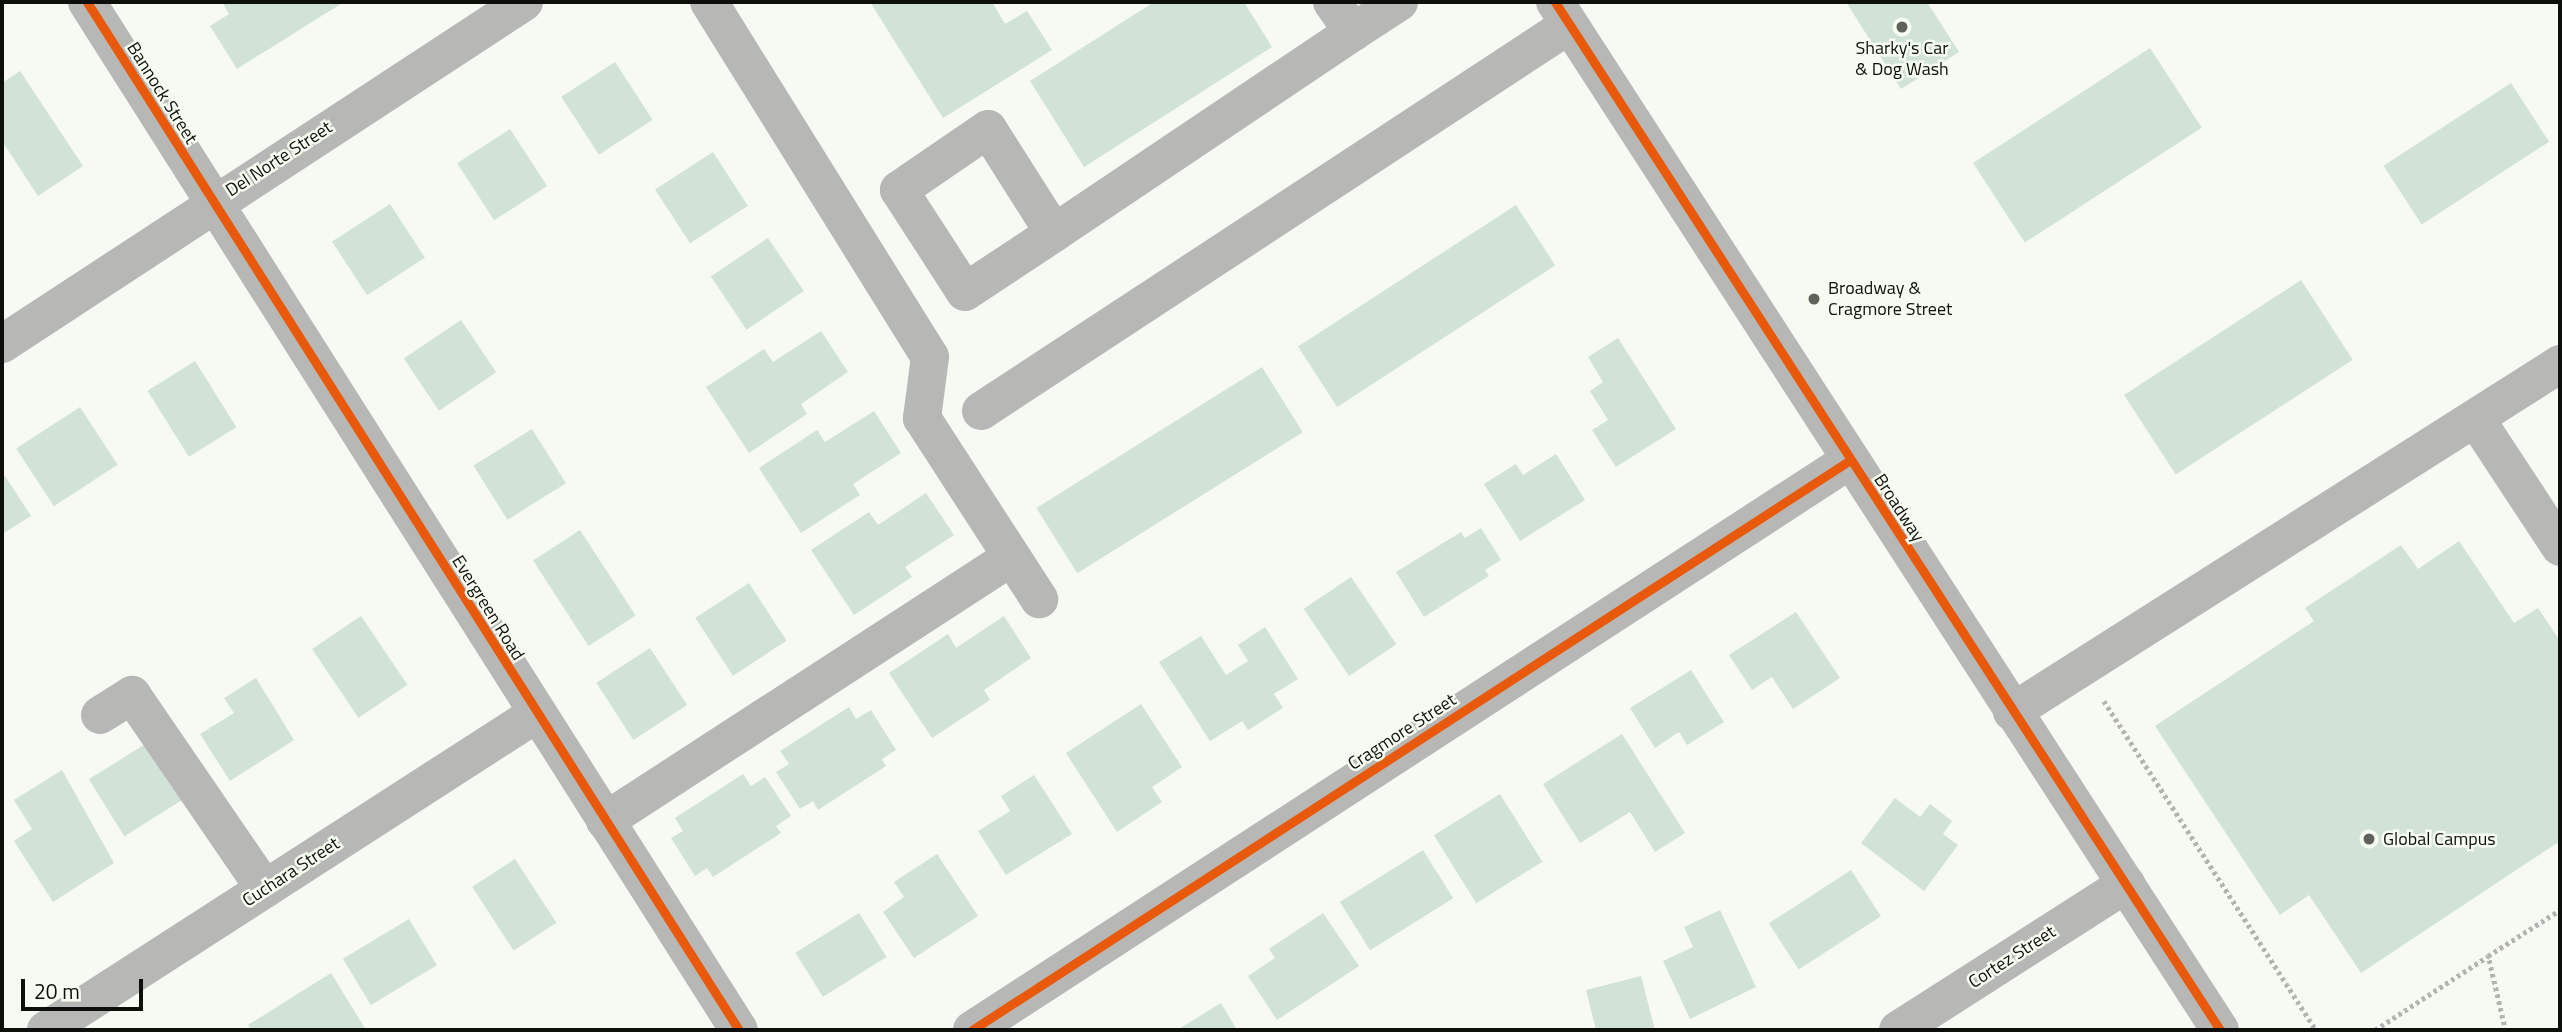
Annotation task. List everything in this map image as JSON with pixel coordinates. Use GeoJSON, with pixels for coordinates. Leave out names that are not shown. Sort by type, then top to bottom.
{"type":"FeatureCollection","features":[{"type":"Feature","properties":{"kind":"street","name":"Bannock Street"},"geometry":{"type":"LineString","coordinates":[[87,2],[211,202]]}},
{"type":"Feature","properties":{"kind":"street","name":"Del Norte Street"},"geometry":{"type":"LineString","coordinates":[[2,344],[211,202],[524,2]]}},
{"type":"Feature","properties":{"kind":"street"},"geometry":{"type":"LineString","coordinates":[[709,2],[930,357],[922,418],[1039,599]]}},
{"type":"Feature","properties":{"kind":"street"},"geometry":{"type":"LineString","coordinates":[[1332,2],[1353,32]]}},
{"type":"Feature","properties":{"kind":"street"},"geometry":{"type":"LineString","coordinates":[[1054,233],[1399,2]]}},
{"type":"Feature","properties":{"kind":"street"},"geometry":{"type":"LineString","coordinates":[[981,411],[1562,13]]}},
{"type":"Feature","properties":{"kind":"street","name":"Broadway"},"geometry":{"type":"LineString","coordinates":[[1562,13],[2220,1030]]}},
{"type":"Feature","properties":{"kind":"street","name":"Evergreen Road"},"geometry":{"type":"LineString","coordinates":[[211,202],[739,1030]]}},
{"type":"Feature","properties":{"kind":"street"},"geometry":{"type":"LineString","coordinates":[[2012,712],[2560,365]]}},
{"type":"Feature","properties":{"kind":"street"},"geometry":{"type":"LineString","coordinates":[[2476,419],[2554,525]]}},
{"type":"Feature","properties":{"kind":"street","name":"Cragmore Street"},"geometry":{"type":"LineString","coordinates":[[972,1030],[1850,460]]}},
{"type":"Feature","properties":{"kind":"street"},"geometry":{"type":"LineString","coordinates":[[605,821],[1011,557]]}},
{"type":"Feature","properties":{"kind":"street"},"geometry":{"type":"LineString","coordinates":[[100,715],[132,695],[265,889]]}},
{"type":"Feature","properties":{"kind":"street","name":"Cuchara Street"},"geometry":{"type":"LineString","coordinates":[[46,1030],[536,713]]}},
{"type":"Feature","properties":{"kind":"street","name":"Cortez Street"},"geometry":{"type":"LineString","coordinates":[[1898,1030],[2126,884]]}},
{"type":"Feature","properties":{"kind":"path"},"geometry":{"type":"LineString","coordinates":[[2083,667],[2316,1030]]}},
{"type":"Feature","properties":{"kind":"path"},"geometry":{"type":"LineString","coordinates":[[2375,1030],[2560,909]]}},
{"type":"Feature","properties":{"kind":"path"},"geometry":{"type":"LineString","coordinates":[[2488,956],[2504,1025]]}},
{"type":"Feature","properties":{"kind":"building"},"geometry":{"type":"Polygon","coordinates":[[[222,2],[344,2],[237,69],[210,26],[229,14],[222,2]]]}},
{"type":"Feature","properties":{"kind":"building"},"geometry":{"type":"Polygon","coordinates":[[[870,2],[992,2],[1005,24],[1027,11],[1052,50],[943,118],[870,2]]]}},
{"type":"Feature","properties":{"kind":"building"},"geometry":{"type":"Polygon","coordinates":[[[1154,2],[1244,2],[1272,47],[1084,167],[1030,81],[1154,2]]]}},
{"type":"Feature","properties":{"kind":"building","name":"Sharky's Car & Dog Wash"},"geometry":{"type":"Polygon","coordinates":[[[1846,2],[1927,2],[1959,52],[1901,89],[1846,2]]]}},
{"type":"Feature","properties":{"kind":"building"},"geometry":{"type":"Polygon","coordinates":[[[2150,48],[2202,128],[2025,243],[1973,163],[2150,48]]]}},
{"type":"Feature","properties":{"kind":"building"},"geometry":{"type":"Polygon","coordinates":[[[615,62],[653,120],[599,155],[561,97],[615,62]]]}},
{"type":"Feature","properties":{"kind":"building"},"geometry":{"type":"Polygon","coordinates":[[[20,71],[83,166],[38,196],[2,141],[2,83],[20,71]]]}},
{"type":"Feature","properties":{"kind":"building"},"geometry":{"type":"Polygon","coordinates":[[[2511,83],[2549,142],[2422,224],[2384,166],[2511,83]]]}},
{"type":"Feature","properties":{"kind":"building"},"geometry":{"type":"Polygon","coordinates":[[[510,129],[547,186],[494,220],[457,163],[510,129]]]}},
{"type":"Feature","properties":{"kind":"building"},"geometry":{"type":"Polygon","coordinates":[[[713,152],[748,206],[690,243],[655,190],[713,152]]]}},
{"type":"Feature","properties":{"kind":"building"},"geometry":{"type":"Polygon","coordinates":[[[390,204],[425,258],[367,295],[332,242],[390,204]]]}},
{"type":"Feature","properties":{"kind":"building"},"geometry":{"type":"Polygon","coordinates":[[[1516,205],[1555,265],[1337,407],[1298,347],[1516,205]]]}},
{"type":"Feature","properties":{"kind":"building"},"geometry":{"type":"Polygon","coordinates":[[[768,238],[804,291],[747,330],[711,277],[768,238]]]}},
{"type":"Feature","properties":{"kind":"building"},"geometry":{"type":"Polygon","coordinates":[[[2301,280],[2353,360],[2176,475],[2124,395],[2301,280]]]}},
{"type":"Feature","properties":{"kind":"building"},"geometry":{"type":"Polygon","coordinates":[[[461,320],[496,372],[439,411],[404,359],[461,320]]]}},
{"type":"Feature","properties":{"kind":"building"},"geometry":{"type":"Polygon","coordinates":[[[821,331],[848,372],[801,404],[807,414],[749,453],[706,387],[764,349],[773,362],[821,331]]]}},
{"type":"Feature","properties":{"kind":"building"},"geometry":{"type":"Polygon","coordinates":[[[1618,338],[1676,429],[1616,467],[1592,430],[1608,420],[1590,391],[1603,382],[1588,357],[1618,338]]]}},
{"type":"Feature","properties":{"kind":"building"},"geometry":{"type":"Polygon","coordinates":[[[195,361],[236,427],[189,457],[148,391],[195,361]]]}},
{"type":"Feature","properties":{"kind":"building"},"geometry":{"type":"Polygon","coordinates":[[[1262,367],[1303,432],[1077,573],[1036,508],[1262,367]]]}},
{"type":"Feature","properties":{"kind":"building"},"geometry":{"type":"Polygon","coordinates":[[[80,407],[118,465],[54,506],[16,448],[80,407]]]}},
{"type":"Feature","properties":{"kind":"building"},"geometry":{"type":"Polygon","coordinates":[[[874,411],[901,453],[853,484],[860,495],[801,533],[759,468],[817,430],[825,442],[874,411]]]}},
{"type":"Feature","properties":{"kind":"building"},"geometry":{"type":"Polygon","coordinates":[[[532,429],[566,483],[507,520],[473,466],[532,429]]]}},
{"type":"Feature","properties":{"kind":"building"},"geometry":{"type":"Polygon","coordinates":[[[1556,454],[1585,500],[1520,541],[1484,484],[1516,464],[1523,475],[1556,454]]]}},
{"type":"Feature","properties":{"kind":"building"},"geometry":{"type":"Polygon","coordinates":[[[5,476],[31,516],[2,534],[2,478],[5,476]]]}},
{"type":"Feature","properties":{"kind":"building"},"geometry":{"type":"Polygon","coordinates":[[[926,493],[954,535],[905,567],[912,577],[854,615],[811,550],[869,512],[878,525],[926,493]]]}},
{"type":"Feature","properties":{"kind":"building"},"geometry":{"type":"Polygon","coordinates":[[[1481,528],[1501,560],[1485,570],[1489,576],[1424,617],[1396,572],[1461,532],[1465,538],[1481,528]]]}},
{"type":"Feature","properties":{"kind":"building"},"geometry":{"type":"Polygon","coordinates":[[[580,530],[636,616],[589,646],[533,560],[580,530]]]}},
{"type":"Feature","properties":{"kind":"building"},"geometry":{"type":"Polygon","coordinates":[[[2459,541],[2514,623],[2538,608],[2560,641],[2560,841],[2361,973],[2309,895],[2280,915],[2155,726],[2314,621],[2305,608],[2401,545],[2418,569],[2459,541]]]}},
{"type":"Feature","properties":{"kind":"building"},"geometry":{"type":"Polygon","coordinates":[[[1351,577],[1396,644],[1349,676],[1304,609],[1351,577]]]}},
{"type":"Feature","properties":{"kind":"building"},"geometry":{"type":"Polygon","coordinates":[[[749,583],[787,641],[733,676],[695,618],[749,583]]]}},
{"type":"Feature","properties":{"kind":"building"},"geometry":{"type":"Polygon","coordinates":[[[1796,612],[1840,678],[1793,709],[1772,677],[1752,690],[1729,655],[1796,612]]]}},
{"type":"Feature","properties":{"kind":"building"},"geometry":{"type":"Polygon","coordinates":[[[361,616],[407,685],[358,718],[312,649],[361,616]]]}},
{"type":"Feature","properties":{"kind":"building"},"geometry":{"type":"Polygon","coordinates":[[[1004,616],[1031,658],[984,690],[990,700],[932,738],[889,673],[948,634],[956,648],[1004,616]]]}},
{"type":"Feature","properties":{"kind":"building"},"geometry":{"type":"Polygon","coordinates":[[[1265,627],[1298,679],[1274,694],[1283,708],[1248,730],[1242,721],[1210,741],[1159,662],[1201,636],[1226,675],[1248,661],[1238,645],[1265,627]]]}},
{"type":"Feature","properties":{"kind":"building"},"geometry":{"type":"Polygon","coordinates":[[[650,648],[687,705],[633,740],[596,683],[650,648]]]}},
{"type":"Feature","properties":{"kind":"building"},"geometry":{"type":"Polygon","coordinates":[[[1691,670],[1724,722],[1687,745],[1679,732],[1655,748],[1630,708],[1691,670]]]}},
{"type":"Feature","properties":{"kind":"building"},"geometry":{"type":"Polygon","coordinates":[[[256,678],[294,740],[230,781],[200,734],[234,713],[224,698],[256,678]]]}},
{"type":"Feature","properties":{"kind":"building"},"geometry":{"type":"Polygon","coordinates":[[[1141,704],[1182,767],[1152,787],[1162,802],[1117,832],[1066,753],[1141,704]]]}},
{"type":"Feature","properties":{"kind":"building"},"geometry":{"type":"Polygon","coordinates":[[[849,707],[856,719],[871,710],[896,750],[882,759],[886,766],[818,810],[813,801],[800,809],[776,772],[789,764],[780,751],[849,707]]]}},
{"type":"Feature","properties":{"kind":"building"},"geometry":{"type":"Polygon","coordinates":[[[1622,734],[1685,833],[1655,852],[1630,812],[1580,843],[1543,784],[1622,734]]]}},
{"type":"Feature","properties":{"kind":"building"},"geometry":{"type":"Polygon","coordinates":[[[155,738],[191,795],[124,836],[89,779],[155,738]]]}},
{"type":"Feature","properties":{"kind":"building"},"geometry":{"type":"Polygon","coordinates":[[[62,770],[114,863],[53,902],[14,841],[32,829],[14,800],[62,770]]]}},
{"type":"Feature","properties":{"kind":"building"},"geometry":{"type":"Polygon","coordinates":[[[743,774],[751,786],[765,777],[791,816],[776,826],[781,833],[713,877],[707,868],[695,876],[671,838],[683,831],[675,818],[743,774]]]}},
{"type":"Feature","properties":{"kind":"building"},"geometry":{"type":"Polygon","coordinates":[[[1034,775],[1072,834],[1006,875],[978,831],[1010,811],[1001,796],[1034,775]]]}},
{"type":"Feature","properties":{"kind":"building"},"geometry":{"type":"Polygon","coordinates":[[[1500,794],[1542,862],[1476,903],[1434,835],[1500,794]]]}},
{"type":"Feature","properties":{"kind":"building"},"geometry":{"type":"Polygon","coordinates":[[[1895,798],[1920,817],[1930,804],[1952,821],[1943,834],[1958,845],[1924,891],[1861,843],[1895,798]]]}},
{"type":"Feature","properties":{"kind":"building"},"geometry":{"type":"Polygon","coordinates":[[[1423,850],[1453,898],[1370,950],[1340,902],[1423,850]]]}},
{"type":"Feature","properties":{"kind":"building"},"geometry":{"type":"Polygon","coordinates":[[[937,854],[978,916],[914,958],[883,912],[904,897],[894,882],[937,854]]]}},
{"type":"Feature","properties":{"kind":"building"},"geometry":{"type":"Polygon","coordinates":[[[515,859],[556,923],[514,951],[472,887],[515,859]]]}},
{"type":"Feature","properties":{"kind":"building"},"geometry":{"type":"Polygon","coordinates":[[[1851,870],[1881,916],[1799,970],[1769,923],[1851,870]]]}},
{"type":"Feature","properties":{"kind":"building"},"geometry":{"type":"Polygon","coordinates":[[[1720,910],[1756,987],[1690,1019],[1663,961],[1693,947],[1684,927],[1720,910]]]}},
{"type":"Feature","properties":{"kind":"building"},"geometry":{"type":"Polygon","coordinates":[[[859,913],[887,957],[823,997],[795,953],[859,913]]]}},
{"type":"Feature","properties":{"kind":"building"},"geometry":{"type":"Polygon","coordinates":[[[1323,913],[1359,966],[1277,1020],[1248,976],[1275,958],[1269,949],[1323,913]]]}},
{"type":"Feature","properties":{"kind":"building"},"geometry":{"type":"Polygon","coordinates":[[[409,919],[437,965],[371,1005],[343,959],[409,919]]]}},
{"type":"Feature","properties":{"kind":"building"},"geometry":{"type":"Polygon","coordinates":[[[331,973],[366,1030],[251,1030],[248,1025],[331,973]]]}},
{"type":"Feature","properties":{"kind":"building"},"geometry":{"type":"Polygon","coordinates":[[[1641,976],[1655,1030],[1596,1030],[1586,990],[1641,976]]]}},
{"type":"Feature","properties":{"kind":"building"},"geometry":{"type":"Polygon","coordinates":[[[1221,1003],[1237,1030],[1177,1030],[1221,1003]]]}},
{"type":"Feature","properties":{"kind":"cycle path"},"geometry":{"type":"LineString","coordinates":[[87,2],[739,1030]]}},
{"type":"Feature","properties":{"kind":"cycle path"},"geometry":{"type":"LineString","coordinates":[[1555,2],[2220,1030]]}},
{"type":"Feature","properties":{"kind":"cycle path"},"geometry":{"type":"LineString","coordinates":[[972,1030],[1850,460]]}},
{"type":"Feature","properties":{"kind":"place","name":"Sharky's Car & Dog Wash"},"geometry":{"type":"Point","coordinates":[1902,27]}},
{"type":"Feature","properties":{"kind":"place","name":"Broadway & Cragmore Street"},"geometry":{"type":"Point","coordinates":[1814,299]}},
{"type":"Feature","properties":{"kind":"place","name":"Global Campus"},"geometry":{"type":"Point","coordinates":[2369,839]}}]}
